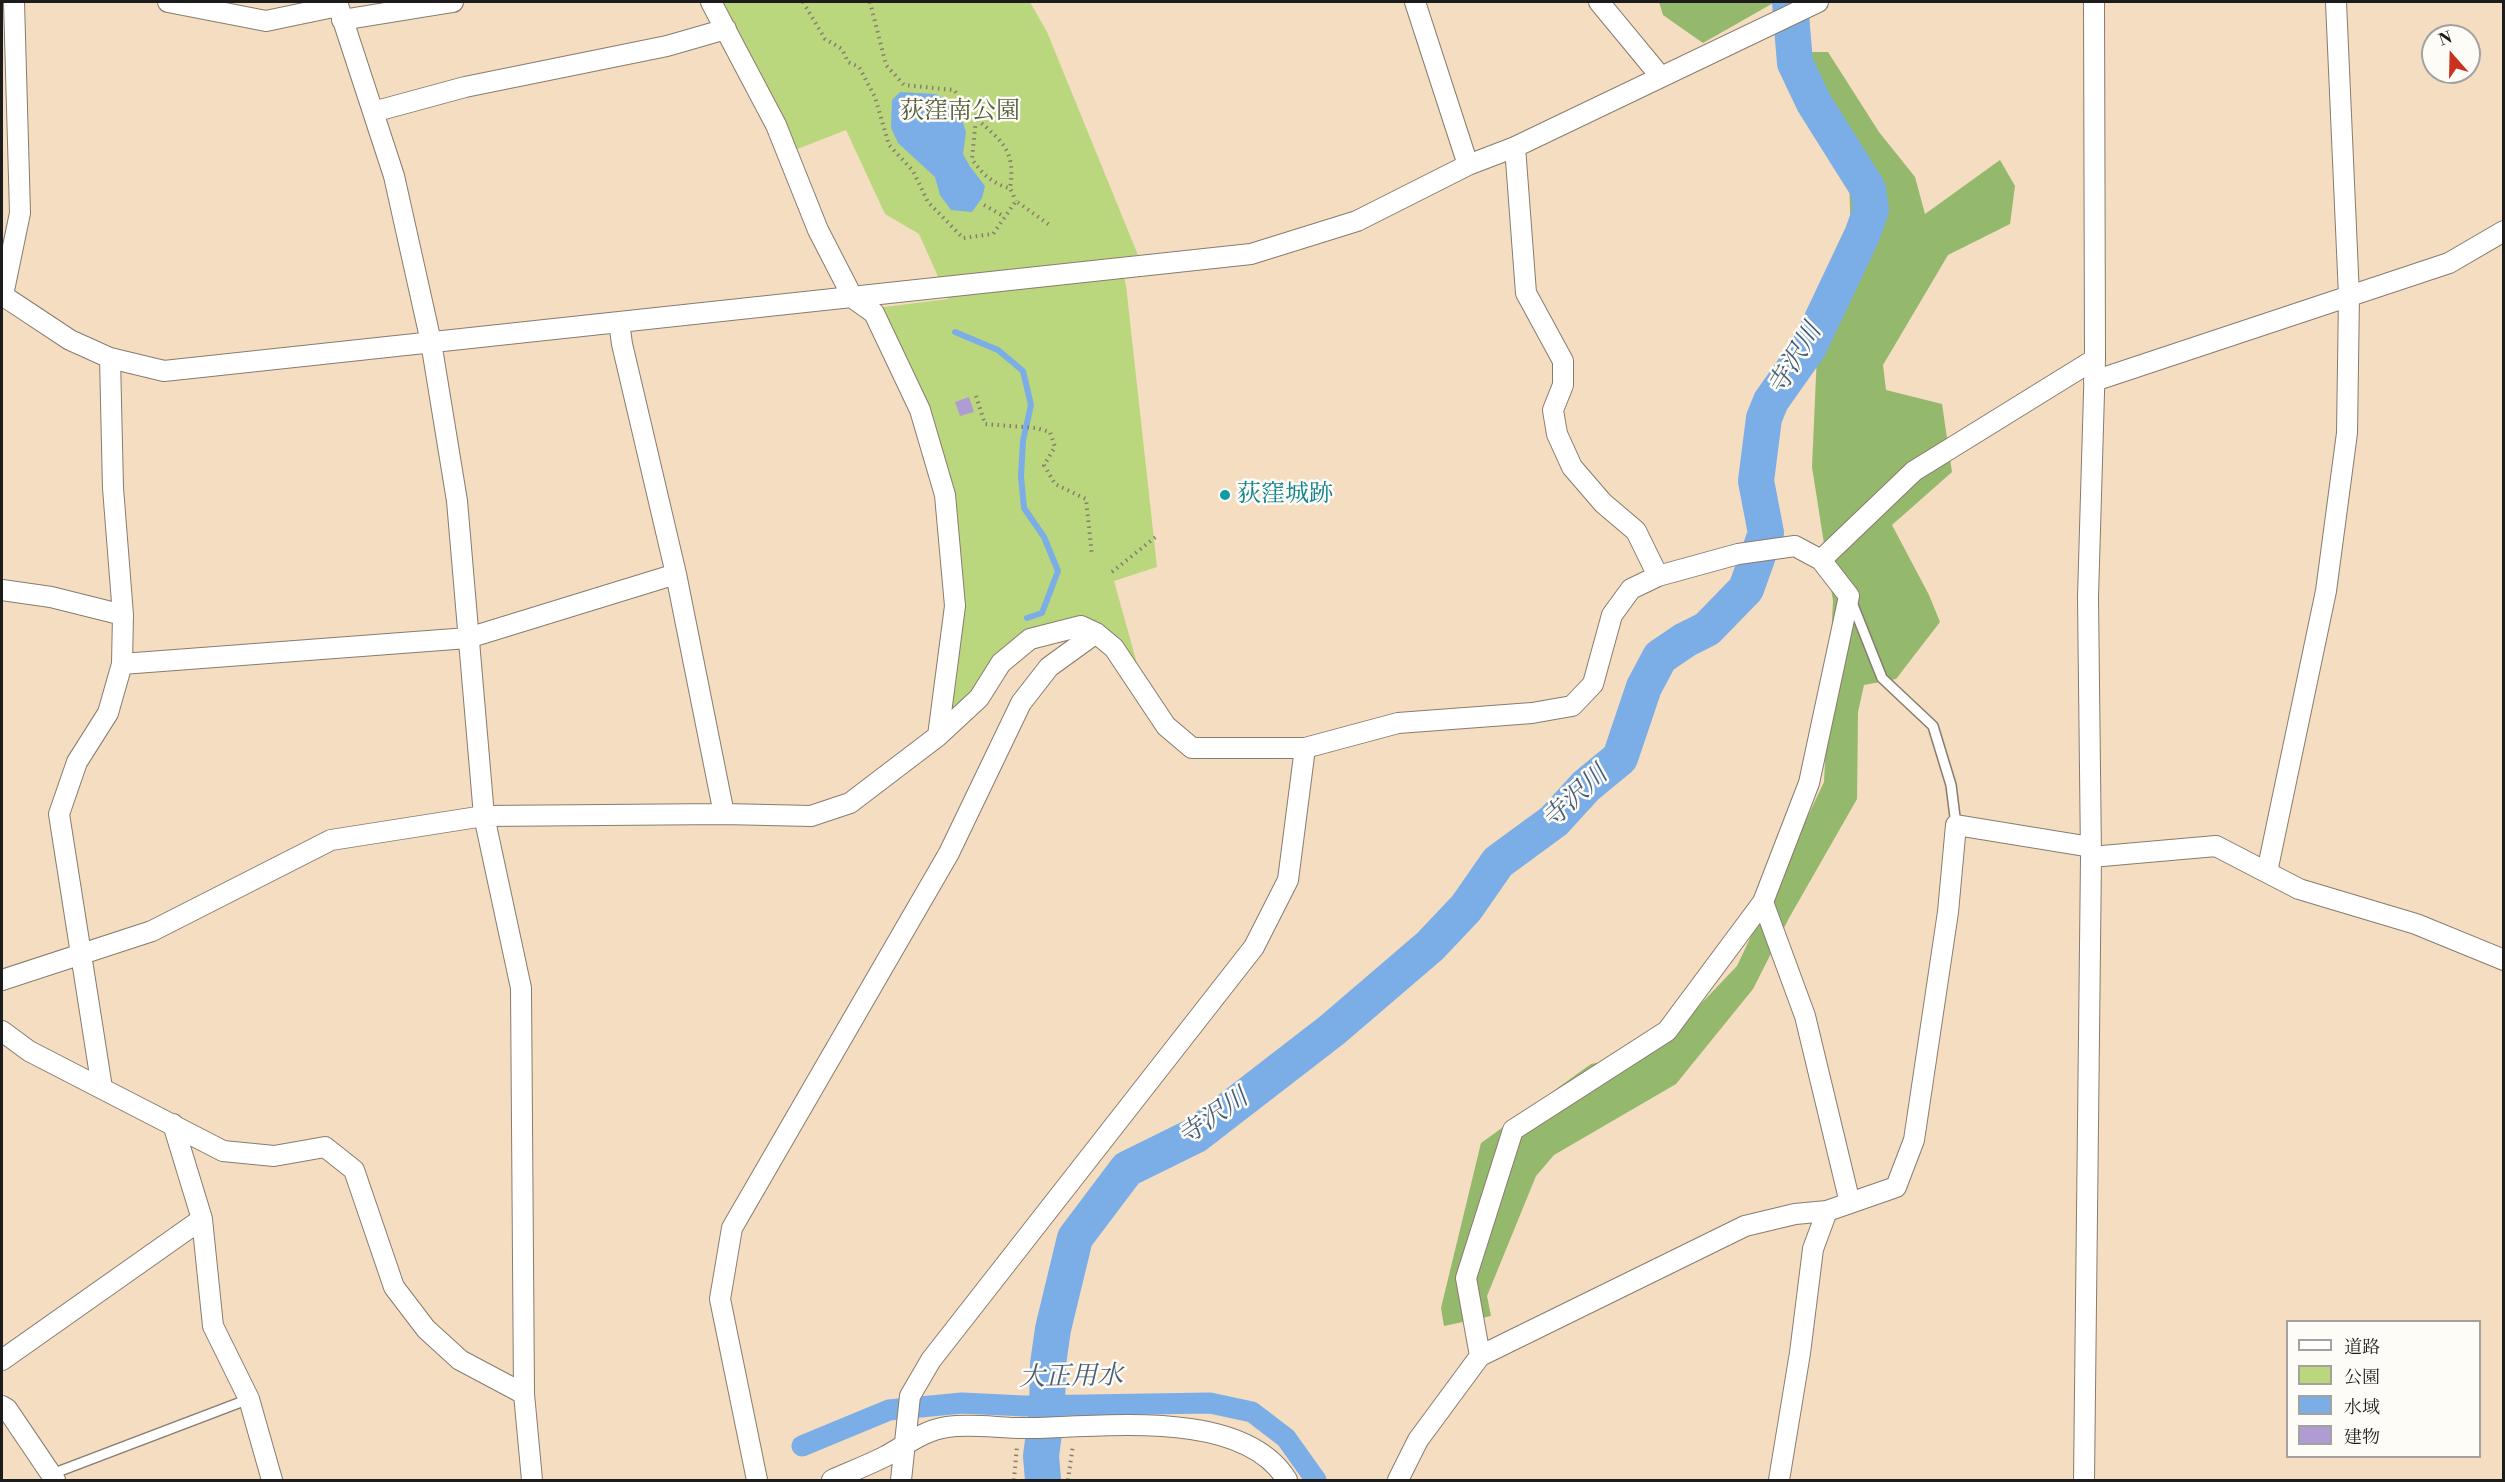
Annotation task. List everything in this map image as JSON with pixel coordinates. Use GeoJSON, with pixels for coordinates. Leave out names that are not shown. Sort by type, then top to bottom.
{"type":"FeatureCollection","features":[{"type":"Feature","properties":{"kind":"street"},"geometry":{"type":"LineString","coordinates":[[14,2],[20,213],[2,295],[70,340],[110,358],[164,371],[1251,254],[1357,221],[1468,165],[1515,147],[1810,5]]}},
{"type":"Feature","properties":{"kind":"street"},"geometry":{"type":"LineString","coordinates":[[168,2],[266,21],[339,9],[453,2]]}},
{"type":"Feature","properties":{"kind":"street"},"geometry":{"type":"LineString","coordinates":[[711,2],[776,125],[818,230],[853,298],[874,313],[920,410],[945,495],[955,606],[938,736]]}},
{"type":"Feature","properties":{"kind":"street"},"geometry":{"type":"LineString","coordinates":[[1415,2],[1468,165]]}},
{"type":"Feature","properties":{"kind":"street"},"geometry":{"type":"LineString","coordinates":[[1599,2],[1661,77]]}},
{"type":"Feature","properties":{"kind":"street"},"geometry":{"type":"LineString","coordinates":[[2084,1480],[2091,852],[2088,597],[2095,359],[2094,2]]}},
{"type":"Feature","properties":{"kind":"street"},"geometry":{"type":"LineString","coordinates":[[2267,872],[2326,591],[2347,433],[2349,296],[2336,2]]}},
{"type":"Feature","properties":{"kind":"street"},"geometry":{"type":"LineString","coordinates":[[339,9],[394,176],[431,342],[457,501],[484,816],[521,988],[524,1394],[532,1480]]}},
{"type":"Feature","properties":{"kind":"street"},"geometry":{"type":"LineString","coordinates":[[373,112],[465,87],[667,46],[726,29]]}},
{"type":"Feature","properties":{"kind":"street"},"geometry":{"type":"LineString","coordinates":[[1515,147],[1526,293],[1563,361],[1563,385],[1553,410],[1557,434],[1572,466],[1604,503],[1636,531],[1658,576]]}},
{"type":"Feature","properties":{"kind":"street"},"geometry":{"type":"LineString","coordinates":[[2094,381],[2449,263],[2504,231]]}},
{"type":"Feature","properties":{"kind":"street"},"geometry":{"type":"LineString","coordinates":[[619,322],[622,344],[676,574],[724,814]]}},
{"type":"Feature","properties":{"kind":"street"},"geometry":{"type":"LineString","coordinates":[[102,1088],[59,814],[77,762],[108,713],[122,664],[123,615],[113,488],[110,358]]}},
{"type":"Feature","properties":{"kind":"street"},"geometry":{"type":"LineString","coordinates":[[1821,560],[1914,471],[2095,359]]}},
{"type":"Feature","properties":{"kind":"street"},"geometry":{"type":"LineString","coordinates":[[2,980],[152,931],[331,840],[484,816],[724,814],[811,816],[850,803],[938,736],[979,698],[1001,663],[1030,639],[1081,626],[1096,633],[1114,648],[1166,726],[1192,748],[1305,748],[1398,723],[1532,713],[1572,706],[1593,684],[1612,615],[1631,589],[1658,576],[1738,554],[1795,546],[1821,560],[1849,596],[1809,783],[1763,902],[1666,1031],[1513,1130],[1466,1278],[1480,1356]]}},
{"type":"Feature","properties":{"kind":"street"},"geometry":{"type":"LineString","coordinates":[[122,664],[468,638],[676,574]]}},
{"type":"Feature","properties":{"kind":"street"},"geometry":{"type":"LineString","coordinates":[[2,590],[51,597],[123,615]]}},
{"type":"Feature","properties":{"kind":"street"},"geometry":{"type":"LineString","coordinates":[[757,1480],[720,1299],[732,1228],[949,853],[1021,703],[1049,667],[1096,633]]}},
{"type":"Feature","properties":{"kind":"street"},"geometry":{"type":"LineString","coordinates":[[901,1480],[910,1396],[931,1360],[1254,947],[1288,880],[1305,748]]}},
{"type":"Feature","properties":{"kind":"street"},"geometry":{"type":"LineString","coordinates":[[1398,1480],[1418,1440],[1480,1356],[1745,1226],[1795,1214],[1827,1211],[1896,1187],[1914,1140],[1948,912],[1956,825],[2091,852],[2216,846],[2300,889],[2416,924],[2504,960]]}},
{"type":"Feature","properties":{"kind":"street"},"geometry":{"type":"LineString","coordinates":[[1763,902],[1804,1016],[1850,1203]]}},
{"type":"Feature","properties":{"kind":"street"},"geometry":{"type":"LineString","coordinates":[[2,1031],[28,1051],[223,1151],[274,1156],[325,1147],[354,1170],[394,1287],[426,1329],[460,1360],[524,1394]]}},
{"type":"Feature","properties":{"kind":"street"},"geometry":{"type":"LineString","coordinates":[[173,1124],[202,1219],[213,1326],[249,1399],[272,1480]]}},
{"type":"Feature","properties":{"kind":"street"},"geometry":{"type":"LineString","coordinates":[[1779,1480],[1800,1353],[1802,1320],[1813,1249],[1827,1211]]}},
{"type":"Feature","properties":{"kind":"street"},"geometry":{"type":"LineString","coordinates":[[2,1360],[202,1219]]}},
{"type":"Feature","properties":{"kind":"street"},"geometry":{"type":"LineString","coordinates":[[2,1406],[8,1409],[54,1477]]}},
{"type":"Feature","properties":{"kind":"street"},"geometry":{"type":"LineString","coordinates":[[832,1480],[905,1437],[948,1426],[1022,1428],[1115,1425],[1214,1432],[1251,1446],[1268,1456],[1287,1480]]}},
{"type":"Feature","properties":{"kind":"lane"},"geometry":{"type":"LineString","coordinates":[[1849,596],[1882,678],[1933,726],[1951,785],[1956,825]]}},
{"type":"Feature","properties":{"kind":"lane"},"geometry":{"type":"LineString","coordinates":[[54,1477],[249,1399]]}},
{"type":"Feature","properties":{"kind":"path"},"geometry":{"type":"LineString","coordinates":[[803,2],[825,39],[842,49],[848,62],[859,68],[875,97],[889,145],[913,171],[928,202],[963,238],[993,234],[1016,201]]}},
{"type":"Feature","properties":{"kind":"path"},"geometry":{"type":"LineString","coordinates":[[870,2],[874,12],[879,45],[886,64],[904,85],[954,90],[976,118],[1005,146],[1013,171],[1010,188],[1016,201],[1051,226]]}},
{"type":"Feature","properties":{"kind":"path"},"geometry":{"type":"LineString","coordinates":[[976,118],[972,159],[979,171],[998,186],[1010,188]]}},
{"type":"Feature","properties":{"kind":"path"},"geometry":{"type":"LineString","coordinates":[[984,205],[1005,217]]}},
{"type":"Feature","properties":{"kind":"path"},"geometry":{"type":"LineString","coordinates":[[976,396],[985,424],[1036,428],[1050,432],[1055,447],[1044,465],[1055,484],[1086,499],[1092,556]]}},
{"type":"Feature","properties":{"kind":"path"},"geometry":{"type":"LineString","coordinates":[[1112,572],[1158,535]]}},
{"type":"Feature","properties":{"kind":"path"},"geometry":{"type":"LineString","coordinates":[[1068,1480],[1072,1427]]}},
{"type":"Feature","properties":{"kind":"path"},"geometry":{"type":"LineString","coordinates":[[1014,1480],[1022,1428]]}},
{"type":"Feature","properties":{"kind":"green space","name":"荻窪南公園"},"geometry":{"type":"Polygon","coordinates":[[[719,2],[1030,2],[1047,32],[1138,255],[1119,258],[1126,285],[1157,567],[1114,581],[1141,678],[1084,618],[1020,634],[990,664],[974,694],[951,712],[946,709],[952,488],[876,308],[948,299],[919,234],[885,214],[846,130],[795,150],[719,2]]]}},
{"type":"Feature","properties":{"kind":"green space"},"geometry":{"type":"Polygon","coordinates":[[[1659,2],[1775,2],[1703,43],[1663,15],[1659,2]]]}},
{"type":"Feature","properties":{"kind":"green space"},"geometry":{"type":"Polygon","coordinates":[[[1805,52],[1828,52],[1879,132],[1915,177],[1925,214],[2000,160],[2015,186],[2010,224],[1948,255],[1883,365],[1886,390],[1942,404],[1952,472],[1892,525],[1929,595],[1940,622],[1896,679],[1864,685],[1858,712],[1857,799],[1789,918],[1753,989],[1676,1084],[1554,1155],[1536,1176],[1487,1296],[1491,1316],[1444,1326],[1441,1308],[1481,1143],[1591,1064],[1655,1052],[1737,966],[1824,782],[1833,601],[1812,467],[1817,354],[1851,240],[1849,177],[1812,114],[1805,52]]]}},
{"type":"Feature","properties":{"kind":"water"},"geometry":{"type":"Polygon","coordinates":[[[900,92],[936,94],[951,103],[962,120],[966,132],[963,154],[985,186],[982,198],[972,212],[951,210],[940,195],[935,177],[898,143],[891,128],[892,100],[900,92]]]}},
{"type":"Feature","properties":{"kind":"building"},"geometry":{"type":"Polygon","coordinates":[[[969,397],[974,412],[960,416],[955,402],[969,397]]]}},
{"type":"Feature","properties":{"kind":"waterway","name":"寺沢川"},"geometry":{"type":"LineString","coordinates":[[1043,1480],[1041,1456],[1047,1410],[1048,1364],[1053,1329],[1075,1238],[1127,1169],[1196,1135],[1332,1030],[1430,946],[1466,908],[1498,862],[1554,821],[1586,786],[1620,758],[1644,687],[1660,657],[1685,640],[1707,629],[1746,589],[1766,533],[1756,481],[1764,418],[1771,401],[1809,347],[1862,235],[1871,210],[1868,189],[1814,103],[1795,63],[1790,2]]}},
{"type":"Feature","properties":{"kind":"waterway"},"geometry":{"type":"LineString","coordinates":[[955,332],[998,350],[1023,371],[1031,405],[1023,441],[1021,476],[1024,508],[1044,537],[1058,571],[1042,613],[1027,618]]}},
{"type":"Feature","properties":{"kind":"waterway","name":"大正用水"},"geometry":{"type":"LineString","coordinates":[[802,1446],[889,1410],[962,1403],[1024,1406],[1210,1403],[1252,1412],[1286,1438],[1316,1480]]}},
{"type":"Feature","properties":{"kind":"place","name":"荻窪城跡"},"geometry":{"type":"Point","coordinates":[1225,495]}}]}
